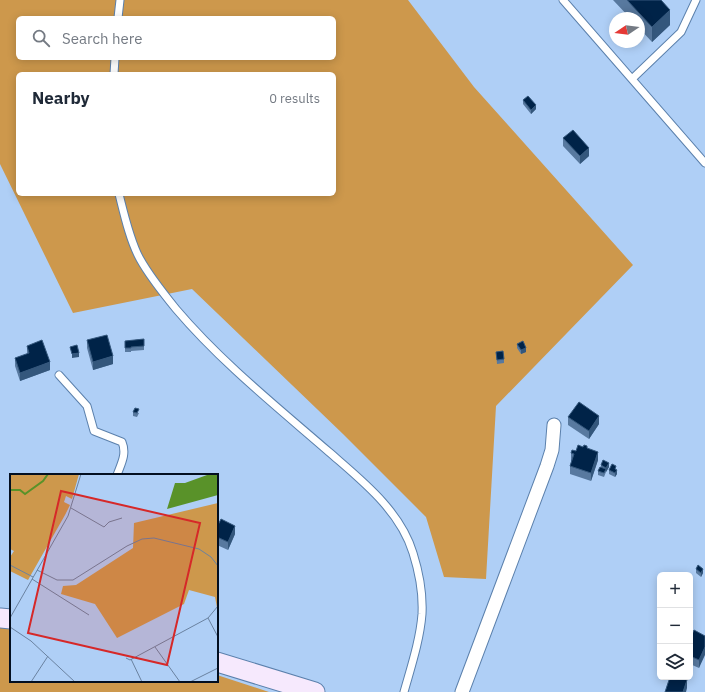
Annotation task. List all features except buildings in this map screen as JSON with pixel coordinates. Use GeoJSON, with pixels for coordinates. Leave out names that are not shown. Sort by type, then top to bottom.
{"type":"FeatureCollection","features":[{"type":"Feature","properties":{"kind":"main road"},"geometry":{"type":"LineString","coordinates":[[0,618],[10,619]]}},
{"type":"Feature","properties":{"kind":"main road"},"geometry":{"type":"LineString","coordinates":[[218,662],[315,692]]}},
{"type":"Feature","properties":{"kind":"street"},"geometry":{"type":"LineString","coordinates":[[462,692],[547,466],[552,450],[554,425]]}},
{"type":"Feature","properties":{"kind":"lane"},"geometry":{"type":"LineString","coordinates":[[118,16],[120,0]]}},
{"type":"Feature","properties":{"kind":"lane"},"geometry":{"type":"LineString","coordinates":[[563,0],[705,163]]}},
{"type":"Feature","properties":{"kind":"lane"},"geometry":{"type":"LineString","coordinates":[[632,79],[681,32],[696,0]]}},
{"type":"Feature","properties":{"kind":"lane"},"geometry":{"type":"LineString","coordinates":[[114,72],[115,60]]}},
{"type":"Feature","properties":{"kind":"lane"},"geometry":{"type":"LineString","coordinates":[[120,196],[139,257],[156,282],[185,319],[219,355],[363,482],[388,509],[408,539],[413,552],[420,582],[422,613],[420,632],[404,692]]}},
{"type":"Feature","properties":{"kind":"lane"},"geometry":{"type":"LineString","coordinates":[[59,374],[88,406],[94,431],[122,442],[125,448],[124,455],[117,474]]}},
{"type":"Feature","properties":{"kind":"shaded area"},"geometry":{"type":"Polygon","coordinates":[[[0,0],[408,0],[474,87],[633,265],[496,406],[486,579],[444,577],[426,517],[343,434],[192,289],[73,313],[0,164],[0,0]]]}},
{"type":"Feature","properties":{"kind":"shaded area"},"geometry":{"type":"Polygon","coordinates":[[[0,627],[10,628],[10,682],[218,682],[218,675],[269,692],[0,692],[0,627]]]}}]}
